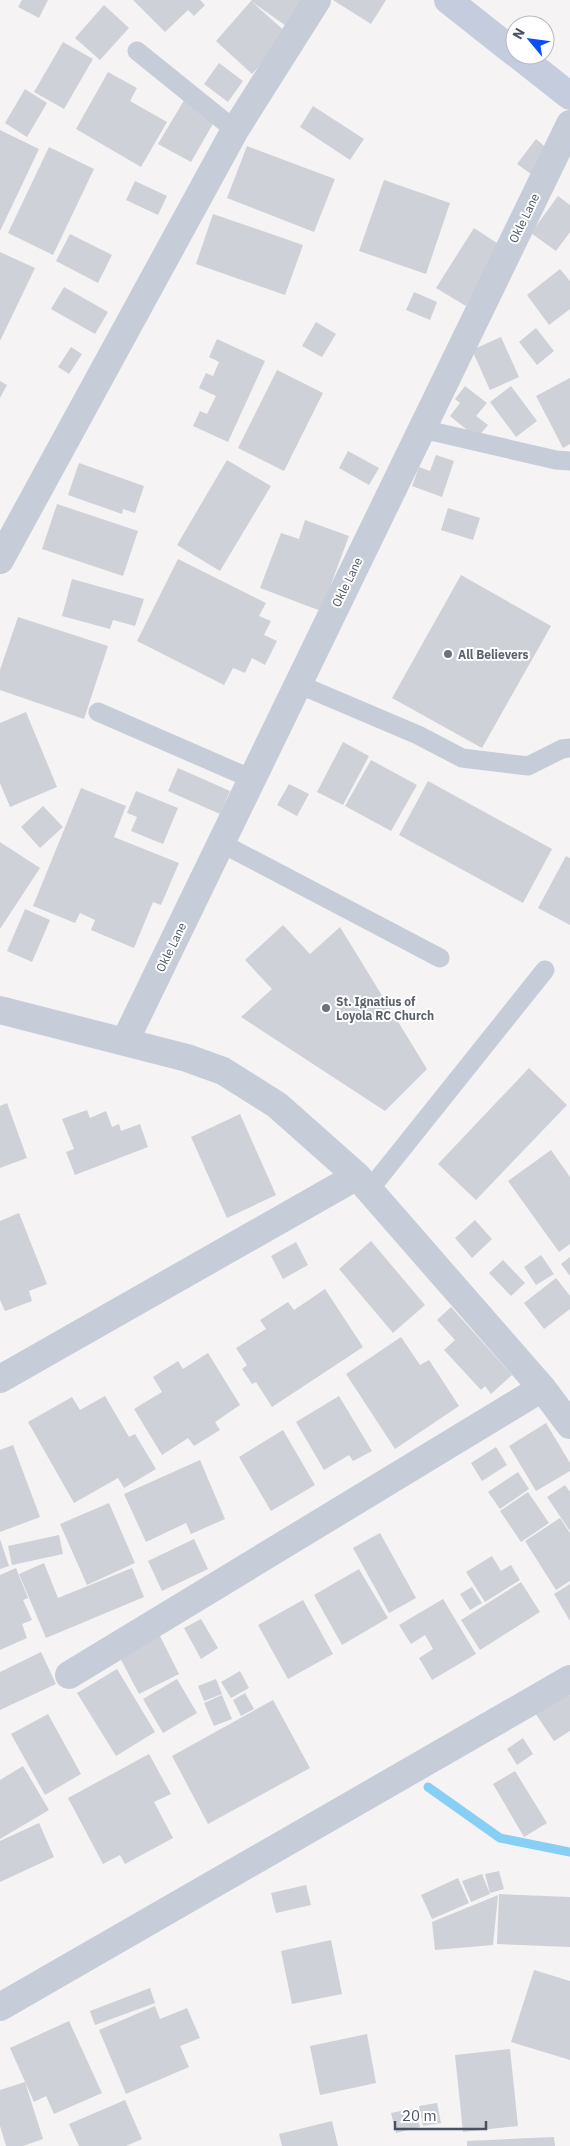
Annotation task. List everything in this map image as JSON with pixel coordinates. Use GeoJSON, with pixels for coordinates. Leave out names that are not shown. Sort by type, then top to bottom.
{"type":"FeatureCollection","features":[{"type":"Feature","properties":{"kind":"street"},"geometry":{"type":"LineString","coordinates":[[0,560],[235,130],[317,0]]}},
{"type":"Feature","properties":{"kind":"street"},"geometry":{"type":"LineString","coordinates":[[448,0],[505,45]]}},
{"type":"Feature","properties":{"kind":"street"},"geometry":{"type":"LineString","coordinates":[[530,65],[570,96]]}},
{"type":"Feature","properties":{"kind":"street","name":"Okle Lane"},"geometry":{"type":"LineString","coordinates":[[125,1041],[570,124]]}},
{"type":"Feature","properties":{"kind":"street"},"geometry":{"type":"LineString","coordinates":[[0,1010],[187,1058],[223,1072],[277,1105],[364,1183],[542,1388],[570,1425]]}},
{"type":"Feature","properties":{"kind":"street"},"geometry":{"type":"LineString","coordinates":[[0,1379],[364,1183]]}},
{"type":"Feature","properties":{"kind":"street"},"geometry":{"type":"LineString","coordinates":[[69,1675],[542,1388]]}},
{"type":"Feature","properties":{"kind":"street"},"geometry":{"type":"LineString","coordinates":[[0,2006],[570,1679]]}},
{"type":"Feature","properties":{"kind":"lane"},"geometry":{"type":"LineString","coordinates":[[137,50],[235,130]]}},
{"type":"Feature","properties":{"kind":"lane"},"geometry":{"type":"LineString","coordinates":[[422,429],[556,460],[570,461]]}},
{"type":"Feature","properties":{"kind":"lane"},"geometry":{"type":"LineString","coordinates":[[298,684],[418,735],[462,758],[528,766],[562,749],[570,748]]}},
{"type":"Feature","properties":{"kind":"lane"},"geometry":{"type":"LineString","coordinates":[[98,712],[252,779]]}},
{"type":"Feature","properties":{"kind":"lane"},"geometry":{"type":"LineString","coordinates":[[221,843],[440,958]]}},
{"type":"Feature","properties":{"kind":"lane"},"geometry":{"type":"LineString","coordinates":[[364,1183],[545,970]]}},
{"type":"Feature","properties":{"kind":"building"},"geometry":{"type":"Polygon","coordinates":[[[22,0],[48,0],[39,18],[18,7],[22,0]]]}},
{"type":"Feature","properties":{"kind":"building"},"geometry":{"type":"Polygon","coordinates":[[[133,0],[200,0],[205,5],[194,16],[188,10],[165,32],[133,0]]]}},
{"type":"Feature","properties":{"kind":"building"},"geometry":{"type":"Polygon","coordinates":[[[252,0],[309,0],[289,28],[252,0]]]}},
{"type":"Feature","properties":{"kind":"building"},"geometry":{"type":"Polygon","coordinates":[[[333,0],[386,0],[371,24],[333,0]]]}},
{"type":"Feature","properties":{"kind":"building"},"geometry":{"type":"Polygon","coordinates":[[[251,1],[288,34],[252,74],[216,41],[251,1]]]}},
{"type":"Feature","properties":{"kind":"building"},"geometry":{"type":"Polygon","coordinates":[[[104,5],[129,28],[100,60],[75,38],[104,5]]]}},
{"type":"Feature","properties":{"kind":"building"},"geometry":{"type":"Polygon","coordinates":[[[63,42],[93,59],[64,109],[34,92],[63,42]]]}},
{"type":"Feature","properties":{"kind":"building"},"geometry":{"type":"Polygon","coordinates":[[[219,63],[243,81],[228,102],[204,84],[219,63]]]}},
{"type":"Feature","properties":{"kind":"building"},"geometry":{"type":"Polygon","coordinates":[[[108,72],[137,88],[130,101],[167,122],[141,167],[76,129],[108,72]]]}},
{"type":"Feature","properties":{"kind":"building"},"geometry":{"type":"Polygon","coordinates":[[[25,89],[47,103],[27,137],[5,123],[25,89]]]}},
{"type":"Feature","properties":{"kind":"building"},"geometry":{"type":"Polygon","coordinates":[[[186,97],[218,115],[191,162],[158,144],[186,97]]]}},
{"type":"Feature","properties":{"kind":"building"},"geometry":{"type":"Polygon","coordinates":[[[313,106],[364,139],[350,160],[300,127],[313,106]]]}},
{"type":"Feature","properties":{"kind":"building"},"geometry":{"type":"Polygon","coordinates":[[[0,130],[39,149],[0,231],[0,130]]]}},
{"type":"Feature","properties":{"kind":"building"},"geometry":{"type":"Polygon","coordinates":[[[536,139],[549,150],[531,174],[517,164],[536,139]]]}},
{"type":"Feature","properties":{"kind":"building"},"geometry":{"type":"Polygon","coordinates":[[[247,146],[335,179],[314,232],[227,198],[247,146]]]}},
{"type":"Feature","properties":{"kind":"building"},"geometry":{"type":"Polygon","coordinates":[[[49,147],[94,169],[53,255],[8,233],[49,147]]]}},
{"type":"Feature","properties":{"kind":"building"},"geometry":{"type":"Polygon","coordinates":[[[384,180],[450,203],[426,274],[359,251],[384,180]]]}},
{"type":"Feature","properties":{"kind":"building"},"geometry":{"type":"Polygon","coordinates":[[[135,181],[167,196],[158,215],[126,200],[135,181]]]}},
{"type":"Feature","properties":{"kind":"building"},"geometry":{"type":"Polygon","coordinates":[[[558,196],[570,205],[570,232],[556,251],[531,233],[558,196]]]}},
{"type":"Feature","properties":{"kind":"building"},"geometry":{"type":"Polygon","coordinates":[[[213,214],[303,245],[285,295],[196,264],[213,214]]]}},
{"type":"Feature","properties":{"kind":"building"},"geometry":{"type":"Polygon","coordinates":[[[474,228],[503,247],[466,306],[436,288],[474,228]]]}},
{"type":"Feature","properties":{"kind":"building"},"geometry":{"type":"Polygon","coordinates":[[[70,234],[112,255],[98,283],[56,261],[70,234]]]}},
{"type":"Feature","properties":{"kind":"building"},"geometry":{"type":"Polygon","coordinates":[[[0,252],[35,268],[0,341],[0,252]]]}},
{"type":"Feature","properties":{"kind":"building"},"geometry":{"type":"Polygon","coordinates":[[[560,269],[570,281],[570,309],[549,325],[527,295],[560,269]]]}},
{"type":"Feature","properties":{"kind":"building"},"geometry":{"type":"Polygon","coordinates":[[[64,287],[108,312],[95,334],[51,309],[64,287]]]}},
{"type":"Feature","properties":{"kind":"building"},"geometry":{"type":"Polygon","coordinates":[[[414,292],[437,302],[430,320],[406,310],[414,292]]]}},
{"type":"Feature","properties":{"kind":"building"},"geometry":{"type":"Polygon","coordinates":[[[316,322],[336,334],[322,357],[302,346],[316,322]]]}},
{"type":"Feature","properties":{"kind":"building"},"geometry":{"type":"Polygon","coordinates":[[[536,328],[554,351],[537,365],[519,342],[536,328]]]}},
{"type":"Feature","properties":{"kind":"building"},"geometry":{"type":"Polygon","coordinates":[[[501,337],[519,377],[490,390],[472,350],[501,337]]]}},
{"type":"Feature","properties":{"kind":"building"},"geometry":{"type":"Polygon","coordinates":[[[217,339],[265,361],[228,442],[193,426],[200,411],[207,414],[216,396],[199,388],[206,373],[213,376],[219,362],[209,357],[217,339]]]}},
{"type":"Feature","properties":{"kind":"building"},"geometry":{"type":"Polygon","coordinates":[[[71,347],[82,354],[69,374],[58,367],[71,347]]]}},
{"type":"Feature","properties":{"kind":"building"},"geometry":{"type":"Polygon","coordinates":[[[277,370],[323,393],[284,471],[238,448],[277,370]]]}},
{"type":"Feature","properties":{"kind":"building"},"geometry":{"type":"Polygon","coordinates":[[[570,378],[570,444],[563,448],[536,396],[570,378]]]}},
{"type":"Feature","properties":{"kind":"building"},"geometry":{"type":"Polygon","coordinates":[[[0,381],[7,385],[0,398],[0,381]]]}},
{"type":"Feature","properties":{"kind":"building"},"geometry":{"type":"Polygon","coordinates":[[[465,386],[487,403],[476,416],[488,425],[477,438],[450,416],[460,403],[455,399],[465,386]]]}},
{"type":"Feature","properties":{"kind":"building"},"geometry":{"type":"Polygon","coordinates":[[[511,386],[537,421],[516,437],[490,402],[511,386]]]}},
{"type":"Feature","properties":{"kind":"building"},"geometry":{"type":"Polygon","coordinates":[[[348,451],[379,468],[369,485],[339,468],[348,451]]]}},
{"type":"Feature","properties":{"kind":"building"},"geometry":{"type":"Polygon","coordinates":[[[436,455],[454,461],[442,497],[412,486],[419,467],[430,471],[436,455]]]}},
{"type":"Feature","properties":{"kind":"building"},"geometry":{"type":"Polygon","coordinates":[[[227,460],[271,486],[220,571],[177,545],[227,460]]]}},
{"type":"Feature","properties":{"kind":"building"},"geometry":{"type":"Polygon","coordinates":[[[79,463],[144,486],[135,513],[123,509],[122,514],[68,495],[79,463]]]}},
{"type":"Feature","properties":{"kind":"building"},"geometry":{"type":"Polygon","coordinates":[[[57,504],[138,531],[123,576],[42,549],[57,504]]]}},
{"type":"Feature","properties":{"kind":"building"},"geometry":{"type":"Polygon","coordinates":[[[448,508],[480,518],[473,540],[441,530],[448,508]]]}},
{"type":"Feature","properties":{"kind":"building"},"geometry":{"type":"Polygon","coordinates":[[[305,520],[349,536],[321,611],[260,588],[281,533],[299,539],[305,520]]]}},
{"type":"Feature","properties":{"kind":"building"},"geometry":{"type":"Polygon","coordinates":[[[178,559],[266,603],[259,616],[271,621],[264,635],[277,641],[265,665],[252,658],[245,673],[233,668],[224,685],[137,641],[178,559]]]}},
{"type":"Feature","properties":{"kind":"building"},"geometry":{"type":"Polygon","coordinates":[[[461,575],[551,626],[482,748],[392,698],[461,575]]]}},
{"type":"Feature","properties":{"kind":"building"},"geometry":{"type":"Polygon","coordinates":[[[72,579],[144,599],[135,626],[113,620],[110,629],[62,616],[72,579]]]}},
{"type":"Feature","properties":{"kind":"building"},"geometry":{"type":"Polygon","coordinates":[[[18,617],[108,646],[84,719],[0,690],[0,670],[18,617]]]}},
{"type":"Feature","properties":{"kind":"building"},"geometry":{"type":"Polygon","coordinates":[[[26,712],[57,787],[10,807],[0,783],[0,723],[26,712]]]}},
{"type":"Feature","properties":{"kind":"building"},"geometry":{"type":"Polygon","coordinates":[[[343,742],[369,756],[343,805],[317,792],[343,742]]]}},
{"type":"Feature","properties":{"kind":"building"},"geometry":{"type":"Polygon","coordinates":[[[371,760],[417,785],[391,831],[345,806],[371,760]]]}},
{"type":"Feature","properties":{"kind":"building"},"geometry":{"type":"Polygon","coordinates":[[[178,768],[230,791],[220,814],[168,791],[178,768]]]}},
{"type":"Feature","properties":{"kind":"building"},"geometry":{"type":"Polygon","coordinates":[[[428,781],[552,849],[523,903],[399,835],[428,781]]]}},
{"type":"Feature","properties":{"kind":"building"},"geometry":{"type":"Polygon","coordinates":[[[289,784],[309,794],[297,816],[277,805],[289,784]]]}},
{"type":"Feature","properties":{"kind":"building"},"geometry":{"type":"Polygon","coordinates":[[[81,788],[126,806],[114,837],[179,863],[161,905],[153,902],[134,948],[91,930],[95,920],[80,913],[75,923],[33,906],[81,788]]]}},
{"type":"Feature","properties":{"kind":"building"},"geometry":{"type":"Polygon","coordinates":[[[136,791],[178,808],[163,844],[131,831],[137,817],[127,813],[136,791]]]}},
{"type":"Feature","properties":{"kind":"building"},"geometry":{"type":"Polygon","coordinates":[[[43,806],[63,827],[40,848],[21,827],[43,806]]]}},
{"type":"Feature","properties":{"kind":"building"},"geometry":{"type":"Polygon","coordinates":[[[0,842],[40,868],[0,929],[0,842]]]}},
{"type":"Feature","properties":{"kind":"building"},"geometry":{"type":"Polygon","coordinates":[[[566,856],[570,858],[570,925],[538,908],[566,856]]]}},
{"type":"Feature","properties":{"kind":"building"},"geometry":{"type":"Polygon","coordinates":[[[25,909],[50,920],[32,962],[7,951],[25,909]]]}},
{"type":"Feature","properties":{"kind":"building"},"geometry":{"type":"Polygon","coordinates":[[[283,925],[310,954],[340,927],[427,1069],[385,1111],[241,1017],[272,989],[245,960],[283,925]]]}},
{"type":"Feature","properties":{"kind":"building"},"geometry":{"type":"Polygon","coordinates":[[[529,1068],[567,1105],[476,1200],[438,1164],[529,1068]]]}},
{"type":"Feature","properties":{"kind":"building"},"geometry":{"type":"Polygon","coordinates":[[[7,1103],[27,1158],[0,1168],[0,1106],[7,1103]]]}},
{"type":"Feature","properties":{"kind":"building"},"geometry":{"type":"Polygon","coordinates":[[[87,1110],[90,1118],[106,1111],[112,1127],[119,1124],[121,1131],[140,1124],[148,1147],[75,1175],[66,1152],[74,1149],[62,1119],[87,1110]]]}},
{"type":"Feature","properties":{"kind":"building"},"geometry":{"type":"Polygon","coordinates":[[[240,1114],[276,1195],[227,1218],[191,1137],[240,1114]]]}},
{"type":"Feature","properties":{"kind":"building"},"geometry":{"type":"Polygon","coordinates":[[[551,1150],[570,1177],[570,1244],[559,1252],[508,1181],[551,1150]]]}},
{"type":"Feature","properties":{"kind":"building"},"geometry":{"type":"Polygon","coordinates":[[[19,1213],[47,1284],[29,1291],[32,1301],[5,1311],[0,1300],[0,1221],[19,1213]]]}},
{"type":"Feature","properties":{"kind":"building"},"geometry":{"type":"Polygon","coordinates":[[[475,1220],[492,1239],[472,1258],[455,1238],[475,1220]]]}},
{"type":"Feature","properties":{"kind":"building"},"geometry":{"type":"Polygon","coordinates":[[[371,1241],[425,1305],[393,1333],[339,1269],[371,1241]]]}},
{"type":"Feature","properties":{"kind":"building"},"geometry":{"type":"Polygon","coordinates":[[[296,1242],[308,1265],[283,1279],[271,1256],[296,1242]]]}},
{"type":"Feature","properties":{"kind":"building"},"geometry":{"type":"Polygon","coordinates":[[[541,1255],[554,1274],[536,1285],[524,1267],[541,1255]]]}},
{"type":"Feature","properties":{"kind":"building"},"geometry":{"type":"Polygon","coordinates":[[[570,1257],[570,1276],[561,1264],[570,1257]]]}},
{"type":"Feature","properties":{"kind":"building"},"geometry":{"type":"Polygon","coordinates":[[[503,1260],[525,1283],[511,1296],[489,1273],[503,1260]]]}},
{"type":"Feature","properties":{"kind":"building"},"geometry":{"type":"Polygon","coordinates":[[[556,1278],[570,1296],[570,1309],[544,1329],[524,1303],[556,1278]]]}},
{"type":"Feature","properties":{"kind":"building"},"geometry":{"type":"Polygon","coordinates":[[[325,1289],[363,1347],[272,1407],[256,1382],[252,1384],[242,1369],[247,1365],[236,1348],[266,1329],[260,1320],[288,1302],[294,1310],[325,1289]]]}},
{"type":"Feature","properties":{"kind":"building"},"geometry":{"type":"Polygon","coordinates":[[[451,1307],[512,1375],[491,1394],[485,1386],[481,1390],[444,1350],[455,1340],[437,1320],[451,1307]]]}},
{"type":"Feature","properties":{"kind":"building"},"geometry":{"type":"Polygon","coordinates":[[[401,1337],[420,1365],[429,1360],[459,1406],[395,1449],[346,1374],[401,1337]]]}},
{"type":"Feature","properties":{"kind":"building"},"geometry":{"type":"Polygon","coordinates":[[[208,1353],[240,1405],[215,1422],[220,1430],[194,1446],[188,1438],[162,1455],[134,1409],[162,1392],[153,1377],[178,1361],[183,1369],[208,1353]]]}},
{"type":"Feature","properties":{"kind":"building"},"geometry":{"type":"Polygon","coordinates":[[[105,1396],[129,1437],[135,1434],[156,1469],[124,1488],[118,1478],[74,1503],[28,1422],[72,1397],[80,1410],[105,1396]]]}},
{"type":"Feature","properties":{"kind":"building"},"geometry":{"type":"Polygon","coordinates":[[[339,1396],[372,1451],[353,1461],[349,1455],[324,1470],[296,1422],[339,1396]]]}},
{"type":"Feature","properties":{"kind":"building"},"geometry":{"type":"Polygon","coordinates":[[[546,1423],[570,1463],[570,1471],[536,1491],[509,1446],[546,1423]]]}},
{"type":"Feature","properties":{"kind":"building"},"geometry":{"type":"Polygon","coordinates":[[[283,1430],[315,1485],[271,1511],[239,1457],[283,1430]]]}},
{"type":"Feature","properties":{"kind":"building"},"geometry":{"type":"Polygon","coordinates":[[[13,1445],[40,1517],[0,1532],[0,1450],[13,1445]]]}},
{"type":"Feature","properties":{"kind":"building"},"geometry":{"type":"Polygon","coordinates":[[[496,1447],[507,1465],[482,1481],[471,1463],[496,1447]]]}},
{"type":"Feature","properties":{"kind":"building"},"geometry":{"type":"Polygon","coordinates":[[[200,1460],[225,1519],[191,1534],[186,1523],[146,1542],[124,1494],[200,1460]]]}},
{"type":"Feature","properties":{"kind":"building"},"geometry":{"type":"Polygon","coordinates":[[[518,1472],[529,1489],[500,1509],[488,1492],[518,1472]]]}},
{"type":"Feature","properties":{"kind":"building"},"geometry":{"type":"Polygon","coordinates":[[[565,1485],[570,1492],[570,1531],[547,1497],[565,1485]]]}},
{"type":"Feature","properties":{"kind":"building"},"geometry":{"type":"Polygon","coordinates":[[[528,1492],[549,1523],[521,1542],[500,1511],[528,1492]]]}},
{"type":"Feature","properties":{"kind":"building"},"geometry":{"type":"Polygon","coordinates":[[[109,1503],[135,1563],[87,1585],[60,1524],[109,1503]]]}},
{"type":"Feature","properties":{"kind":"building"},"geometry":{"type":"Polygon","coordinates":[[[560,1518],[570,1533],[570,1581],[556,1590],[525,1541],[560,1518]]]}},
{"type":"Feature","properties":{"kind":"building"},"geometry":{"type":"Polygon","coordinates":[[[380,1533],[416,1598],[389,1613],[353,1548],[380,1533]]]}},
{"type":"Feature","properties":{"kind":"building"},"geometry":{"type":"Polygon","coordinates":[[[59,1535],[63,1554],[12,1565],[8,1546],[59,1535]]]}},
{"type":"Feature","properties":{"kind":"building"},"geometry":{"type":"Polygon","coordinates":[[[0,1539],[9,1566],[0,1569],[0,1539]]]}},
{"type":"Feature","properties":{"kind":"building"},"geometry":{"type":"Polygon","coordinates":[[[194,1539],[208,1569],[162,1591],[148,1561],[194,1539]]]}},
{"type":"Feature","properties":{"kind":"building"},"geometry":{"type":"Polygon","coordinates":[[[492,1556],[501,1571],[511,1565],[520,1580],[485,1602],[466,1572],[492,1556]]]}},
{"type":"Feature","properties":{"kind":"building"},"geometry":{"type":"Polygon","coordinates":[[[44,1563],[58,1598],[132,1568],[144,1597],[46,1638],[19,1574],[44,1563]]]}},
{"type":"Feature","properties":{"kind":"building"},"geometry":{"type":"Polygon","coordinates":[[[16,1568],[28,1598],[23,1600],[32,1620],[22,1624],[27,1638],[0,1650],[0,1575],[16,1568]]]}},
{"type":"Feature","properties":{"kind":"building"},"geometry":{"type":"Polygon","coordinates":[[[359,1569],[388,1618],[342,1645],[314,1595],[359,1569]]]}},
{"type":"Feature","properties":{"kind":"building"},"geometry":{"type":"Polygon","coordinates":[[[521,1582],[540,1612],[480,1650],[461,1620],[521,1582]]]}},
{"type":"Feature","properties":{"kind":"building"},"geometry":{"type":"Polygon","coordinates":[[[570,1584],[570,1621],[554,1594],[570,1584]]]}},
{"type":"Feature","properties":{"kind":"building"},"geometry":{"type":"Polygon","coordinates":[[[472,1587],[482,1603],[470,1610],[460,1594],[472,1587]]]}},
{"type":"Feature","properties":{"kind":"building"},"geometry":{"type":"Polygon","coordinates":[[[443,1599],[476,1654],[432,1680],[419,1658],[433,1649],[425,1635],[411,1644],[399,1625],[443,1599]]]}},
{"type":"Feature","properties":{"kind":"building"},"geometry":{"type":"Polygon","coordinates":[[[303,1600],[333,1654],[288,1679],[258,1625],[303,1600]]]}},
{"type":"Feature","properties":{"kind":"building"},"geometry":{"type":"Polygon","coordinates":[[[201,1619],[218,1648],[201,1659],[184,1628],[201,1619]]]}},
{"type":"Feature","properties":{"kind":"building"},"geometry":{"type":"Polygon","coordinates":[[[160,1636],[179,1674],[139,1694],[119,1656],[160,1636]]]}},
{"type":"Feature","properties":{"kind":"building"},"geometry":{"type":"Polygon","coordinates":[[[41,1652],[56,1684],[0,1710],[0,1672],[41,1652]]]}},
{"type":"Feature","properties":{"kind":"building"},"geometry":{"type":"Polygon","coordinates":[[[117,1669],[155,1732],[116,1756],[77,1693],[117,1669]]]}},
{"type":"Feature","properties":{"kind":"building"},"geometry":{"type":"Polygon","coordinates":[[[240,1671],[249,1688],[231,1698],[221,1682],[240,1671]]]}},
{"type":"Feature","properties":{"kind":"building"},"geometry":{"type":"Polygon","coordinates":[[[177,1679],[197,1713],[163,1733],[143,1699],[177,1679]]]}},
{"type":"Feature","properties":{"kind":"building"},"geometry":{"type":"Polygon","coordinates":[[[216,1679],[222,1694],[204,1701],[198,1686],[216,1679]]]}},
{"type":"Feature","properties":{"kind":"building"},"geometry":{"type":"Polygon","coordinates":[[[567,1692],[570,1696],[570,1731],[554,1741],[535,1713],[567,1692]]]}},
{"type":"Feature","properties":{"kind":"building"},"geometry":{"type":"Polygon","coordinates":[[[245,1693],[254,1709],[241,1716],[233,1700],[245,1693]]]}},
{"type":"Feature","properties":{"kind":"building"},"geometry":{"type":"Polygon","coordinates":[[[222,1695],[232,1719],[214,1726],[204,1703],[222,1695]]]}},
{"type":"Feature","properties":{"kind":"building"},"geometry":{"type":"Polygon","coordinates":[[[273,1700],[310,1768],[208,1824],[172,1756],[273,1700]]]}},
{"type":"Feature","properties":{"kind":"building"},"geometry":{"type":"Polygon","coordinates":[[[48,1714],[81,1774],[45,1795],[11,1734],[48,1714]]]}},
{"type":"Feature","properties":{"kind":"building"},"geometry":{"type":"Polygon","coordinates":[[[523,1738],[533,1754],[517,1765],[507,1749],[523,1738]]]}},
{"type":"Feature","properties":{"kind":"building"},"geometry":{"type":"Polygon","coordinates":[[[149,1754],[171,1794],[154,1802],[173,1838],[125,1864],[120,1855],[103,1864],[68,1798],[149,1754]]]}},
{"type":"Feature","properties":{"kind":"building"},"geometry":{"type":"Polygon","coordinates":[[[23,1766],[49,1810],[0,1839],[0,1780],[23,1766]]]}},
{"type":"Feature","properties":{"kind":"building"},"geometry":{"type":"Polygon","coordinates":[[[515,1771],[547,1823],[524,1837],[493,1784],[515,1771]]]}},
{"type":"Feature","properties":{"kind":"building"},"geometry":{"type":"Polygon","coordinates":[[[39,1823],[54,1857],[0,1882],[0,1841],[39,1823]]]}},
{"type":"Feature","properties":{"kind":"building"},"geometry":{"type":"Polygon","coordinates":[[[499,1871],[504,1889],[490,1893],[485,1874],[499,1871]]]}},
{"type":"Feature","properties":{"kind":"building"},"geometry":{"type":"Polygon","coordinates":[[[482,1874],[490,1894],[471,1902],[462,1881],[482,1874]]]}},
{"type":"Feature","properties":{"kind":"building"},"geometry":{"type":"Polygon","coordinates":[[[458,1878],[469,1903],[432,1919],[421,1895],[458,1878]]]}},
{"type":"Feature","properties":{"kind":"building"},"geometry":{"type":"Polygon","coordinates":[[[306,1885],[311,1905],[276,1913],[271,1893],[306,1885]]]}},
{"type":"Feature","properties":{"kind":"building"},"geometry":{"type":"Polygon","coordinates":[[[499,1894],[570,1897],[570,1947],[497,1944],[499,1894]]]}},
{"type":"Feature","properties":{"kind":"building"},"geometry":{"type":"Polygon","coordinates":[[[498,1895],[493,1945],[435,1950],[432,1922],[498,1895]]]}},
{"type":"Feature","properties":{"kind":"building"},"geometry":{"type":"Polygon","coordinates":[[[331,1940],[342,1994],[292,2004],[281,1951],[331,1940]]]}},
{"type":"Feature","properties":{"kind":"building"},"geometry":{"type":"Polygon","coordinates":[[[534,1970],[570,1981],[570,2060],[511,2042],[534,1970]]]}},
{"type":"Feature","properties":{"kind":"building"},"geometry":{"type":"Polygon","coordinates":[[[150,1988],[155,2003],[95,2025],[90,2011],[150,1988]]]}},
{"type":"Feature","properties":{"kind":"building"},"geometry":{"type":"Polygon","coordinates":[[[155,2006],[160,2019],[187,2008],[200,2038],[180,2046],[189,2067],[126,2094],[99,2030],[155,2006]]]}},
{"type":"Feature","properties":{"kind":"building"},"geometry":{"type":"Polygon","coordinates":[[[69,2021],[102,2093],[54,2114],[46,2096],[34,2102],[10,2048],[69,2021]]]}},
{"type":"Feature","properties":{"kind":"building"},"geometry":{"type":"Polygon","coordinates":[[[367,2034],[376,2083],[320,2095],[310,2046],[367,2034]]]}},
{"type":"Feature","properties":{"kind":"building"},"geometry":{"type":"Polygon","coordinates":[[[510,2049],[518,2126],[463,2132],[455,2055],[510,2049]]]}},
{"type":"Feature","properties":{"kind":"building"},"geometry":{"type":"Polygon","coordinates":[[[25,2082],[43,2139],[23,2146],[6,2146],[0,2126],[0,2090],[25,2082]]]}},
{"type":"Feature","properties":{"kind":"building"},"geometry":{"type":"Polygon","coordinates":[[[125,2100],[142,2139],[126,2146],[79,2146],[69,2124],[125,2100]]]}},
{"type":"Feature","properties":{"kind":"building"},"geometry":{"type":"Polygon","coordinates":[[[437,2103],[441,2123],[423,2126],[419,2106],[437,2103]]]}},
{"type":"Feature","properties":{"kind":"building"},"geometry":{"type":"Polygon","coordinates":[[[416,2108],[420,2127],[396,2133],[391,2113],[416,2108]]]}},
{"type":"Feature","properties":{"kind":"building"},"geometry":{"type":"Polygon","coordinates":[[[332,2121],[338,2146],[282,2146],[279,2134],[332,2121]]]}},
{"type":"Feature","properties":{"kind":"building"},"geometry":{"type":"Polygon","coordinates":[[[554,2137],[555,2146],[467,2146],[467,2141],[554,2137]]]}},
{"type":"Feature","properties":{"kind":"waterway"},"geometry":{"type":"LineString","coordinates":[[428,1787],[500,1838],[570,1852]]}},
{"type":"Feature","properties":{"kind":"place","name":"All Believers"},"geometry":{"type":"Point","coordinates":[448,654]}},
{"type":"Feature","properties":{"kind":"place","name":"St. Ignatius of Loyola RC Church"},"geometry":{"type":"Point","coordinates":[326,1008]}}]}
